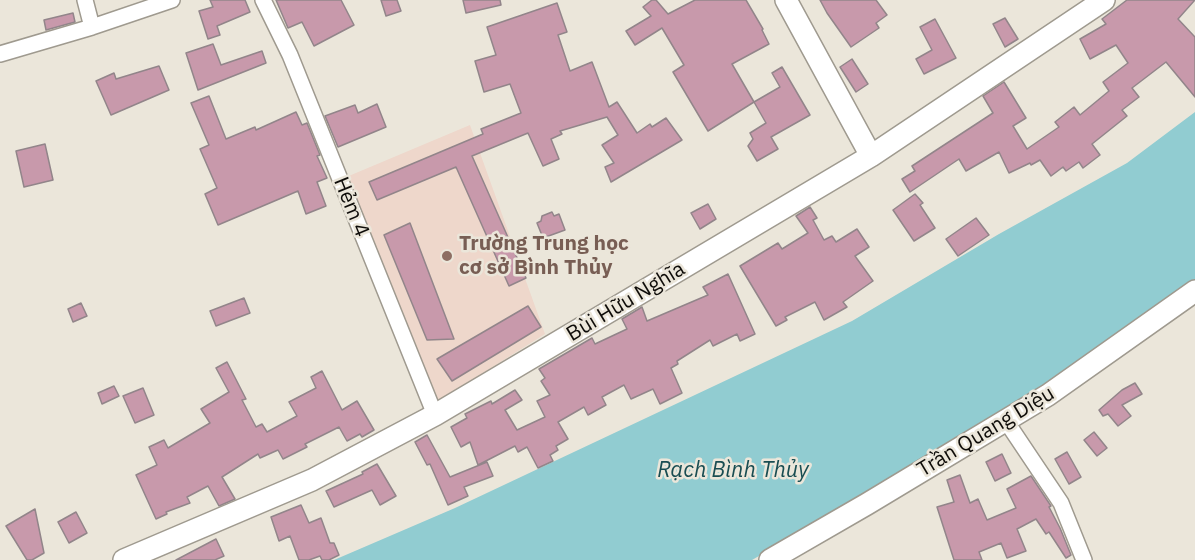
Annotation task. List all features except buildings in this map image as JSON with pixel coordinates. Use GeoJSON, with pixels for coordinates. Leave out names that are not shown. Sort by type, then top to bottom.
{"type":"FeatureCollection","features":[{"type":"Feature","properties":{"kind":"street"},"geometry":{"type":"LineString","coordinates":[[85,0],[92,27]]}},
{"type":"Feature","properties":{"kind":"street"},"geometry":{"type":"LineString","coordinates":[[0,54],[172,0]]}},
{"type":"Feature","properties":{"kind":"street","name":"Hẻm 4"},"geometry":{"type":"LineString","coordinates":[[263,0],[290,56],[435,415]]}},
{"type":"Feature","properties":{"kind":"street"},"geometry":{"type":"LineString","coordinates":[[786,0],[871,156]]}},
{"type":"Feature","properties":{"kind":"street","name":"Bùi Hữu Nghĩa"},"geometry":{"type":"LineString","coordinates":[[124,560],[312,480],[435,415],[871,156],[1104,0]]}},
{"type":"Feature","properties":{"kind":"street","name":"Trần Quang Diệu"},"geometry":{"type":"LineString","coordinates":[[770,560],[1048,395],[1195,291]]}},
{"type":"Feature","properties":{"kind":"street"},"geometry":{"type":"LineString","coordinates":[[1006,421],[1061,503],[1084,560]]}},
{"type":"Feature","properties":{"kind":"shaded area","name":"Trường Trung học cơ sở Bình Thủy"},"geometry":{"type":"Polygon","coordinates":[[[470,125],[545,334],[437,402],[344,178],[470,125]]]}},
{"type":"Feature","properties":{"kind":"water","name":"Rạch Bình Thủy"},"geometry":{"type":"Polygon","coordinates":[[[1195,112],[1195,288],[1117,341],[861,497],[752,560],[334,560],[455,508],[852,321],[999,234],[1127,163],[1195,112]]]}},
{"type":"Feature","properties":{"kind":"place","name":"Trường Trung học cơ sở Bình Thủy"},"geometry":{"type":"Point","coordinates":[447,256]}}]}
